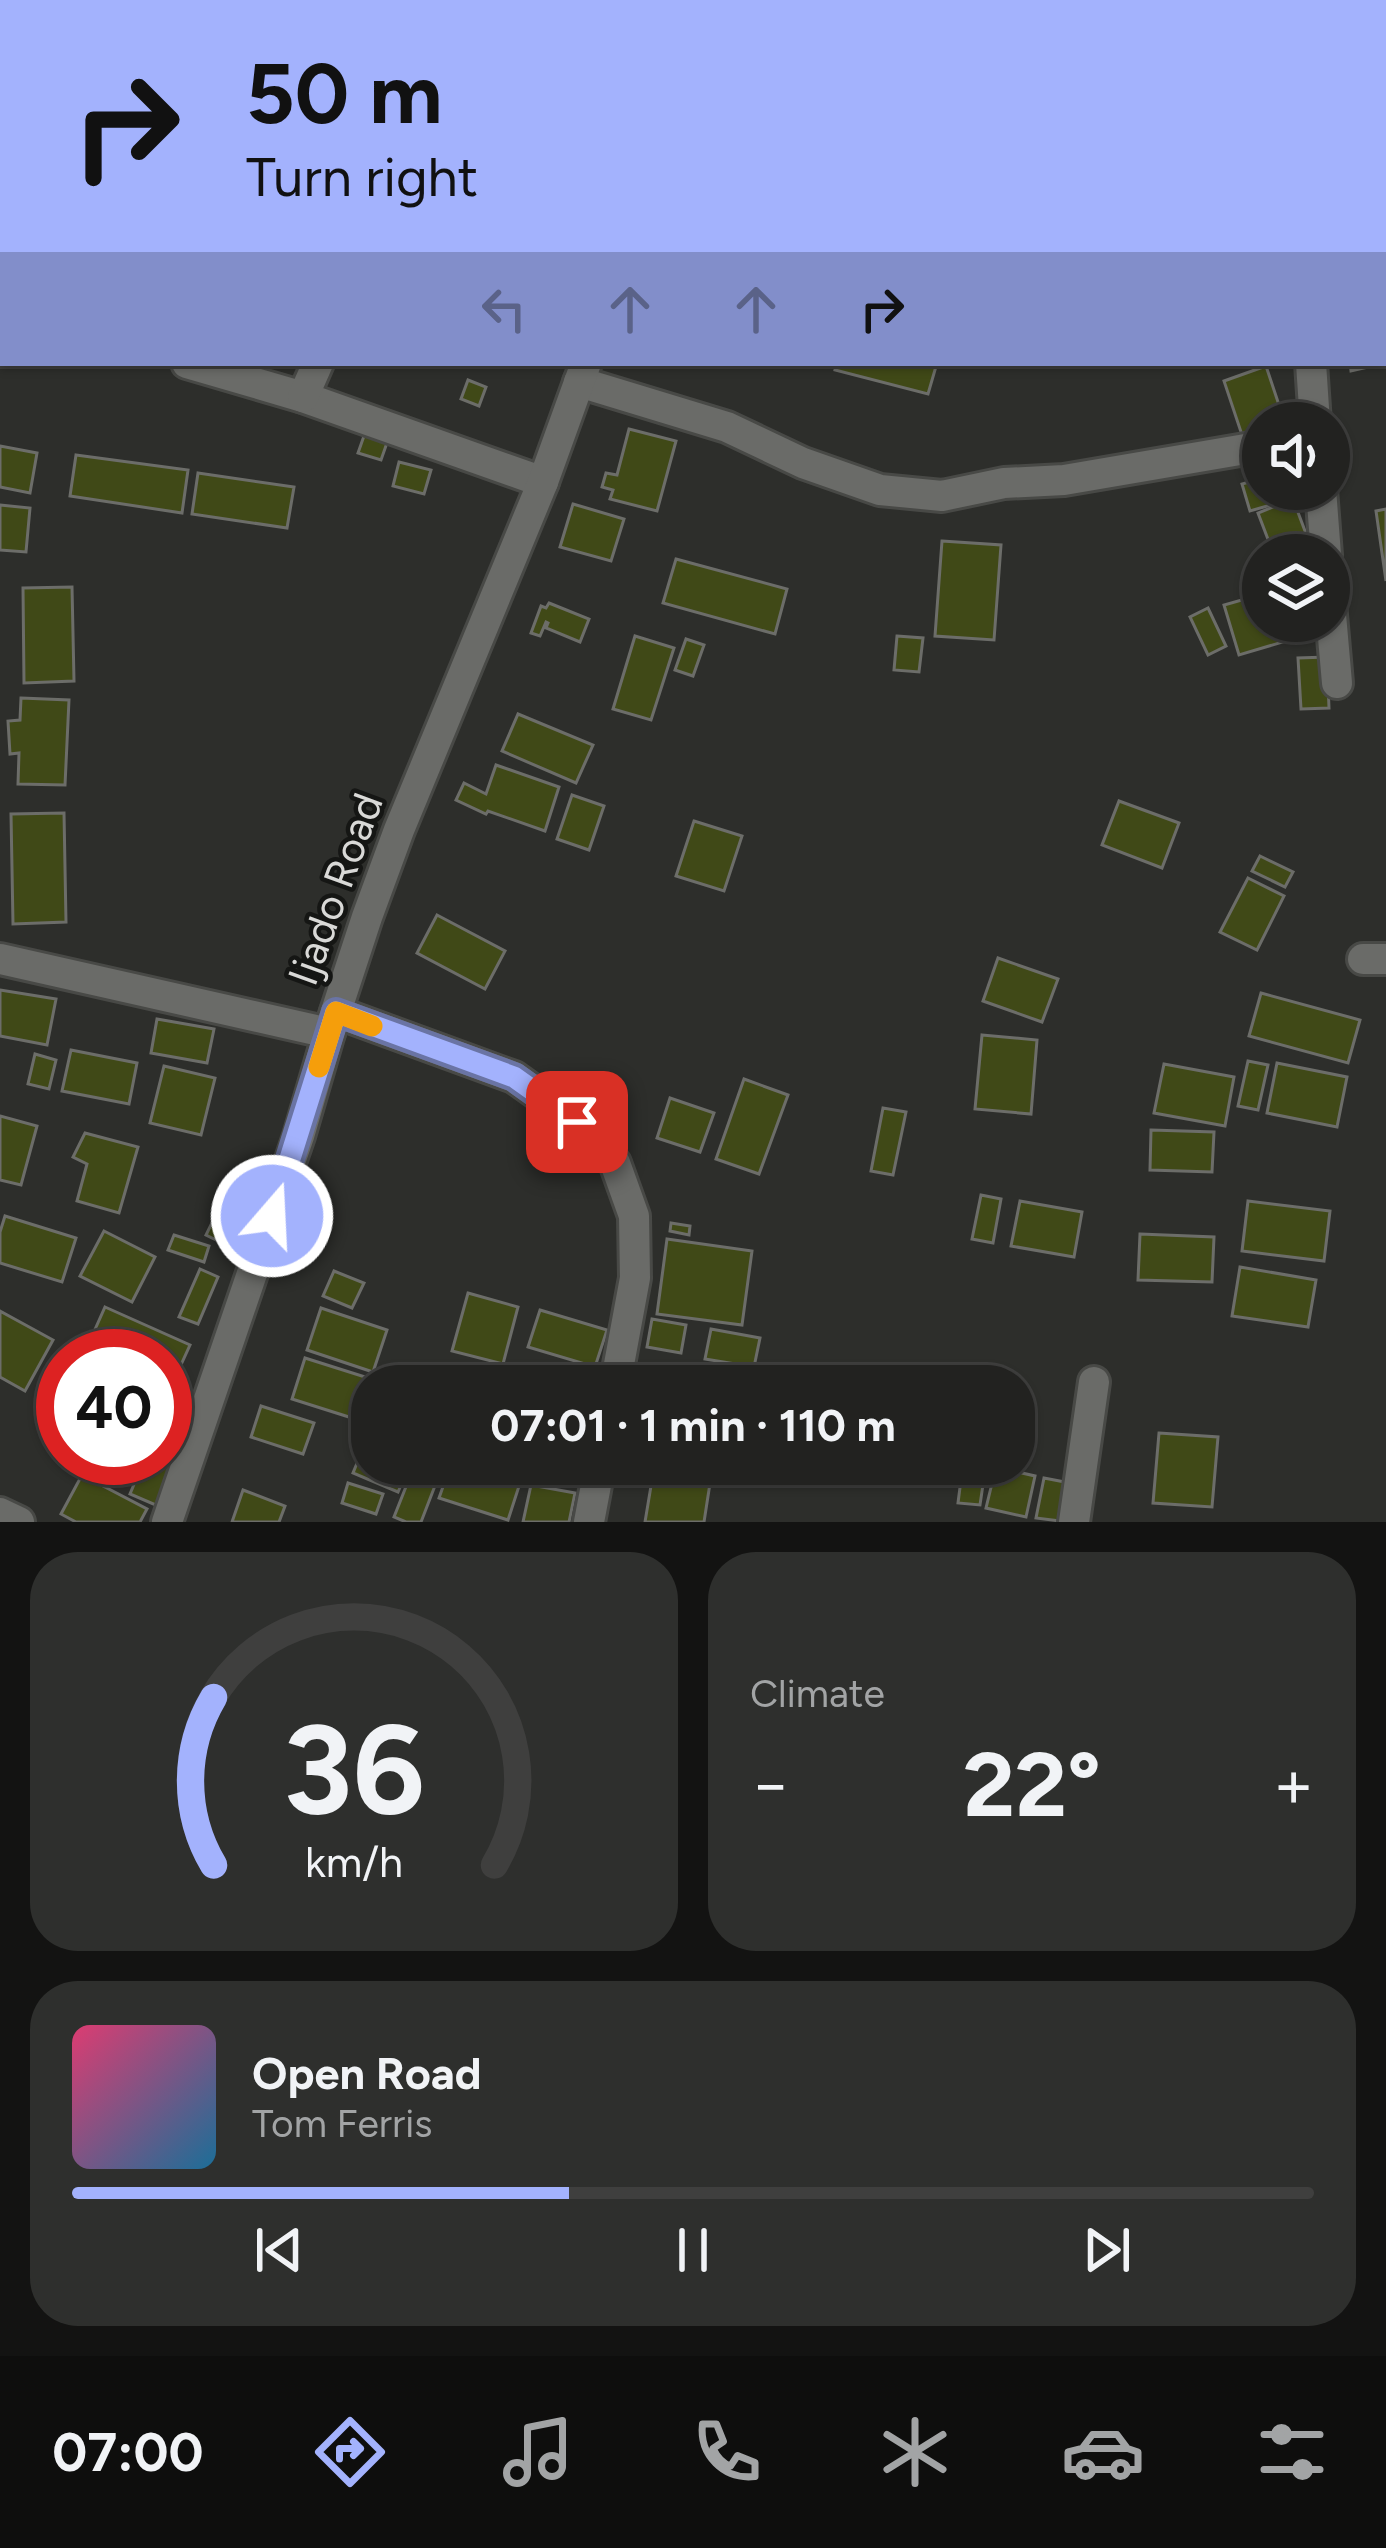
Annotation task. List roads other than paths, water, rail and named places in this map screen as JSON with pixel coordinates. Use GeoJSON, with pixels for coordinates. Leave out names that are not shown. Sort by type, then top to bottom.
{"type":"FeatureCollection","features":[{"type":"Feature","properties":{"kind":"street"},"geometry":{"type":"LineString","coordinates":[[197,366],[303,397],[543,482]]}},
{"type":"Feature","properties":{"kind":"street"},"geometry":{"type":"LineString","coordinates":[[303,397],[317,366]]}},
{"type":"Feature","properties":{"kind":"street"},"geometry":{"type":"LineString","coordinates":[[1311,366],[1314,402]]}},
{"type":"Feature","properties":{"kind":"street"},"geometry":{"type":"LineString","coordinates":[[583,372],[880,490],[942,496],[1242,450]]}},
{"type":"Feature","properties":{"kind":"street","name":"Ijado Road"},"geometry":{"type":"LineString","coordinates":[[167,1522],[399,830],[543,482],[583,372]]}},
{"type":"Feature","properties":{"kind":"street"},"geometry":{"type":"LineString","coordinates":[[1333,642],[1336,683]]}},
{"type":"Feature","properties":{"kind":"street"},"geometry":{"type":"LineString","coordinates":[[0,959],[332,1023],[514,1077],[577,1122],[614,1163],[634,1216],[635,1278],[619,1365]]}},
{"type":"Feature","properties":{"kind":"street"},"geometry":{"type":"LineString","coordinates":[[1074,1522],[1094,1382]]}},
{"type":"Feature","properties":{"kind":"street"},"geometry":{"type":"LineString","coordinates":[[589,1522],[596,1485]]}},
{"type":"Feature","properties":{"kind":"street"},"geometry":{"type":"LineString","coordinates":[[0,1513],[20,1522]]}}]}
